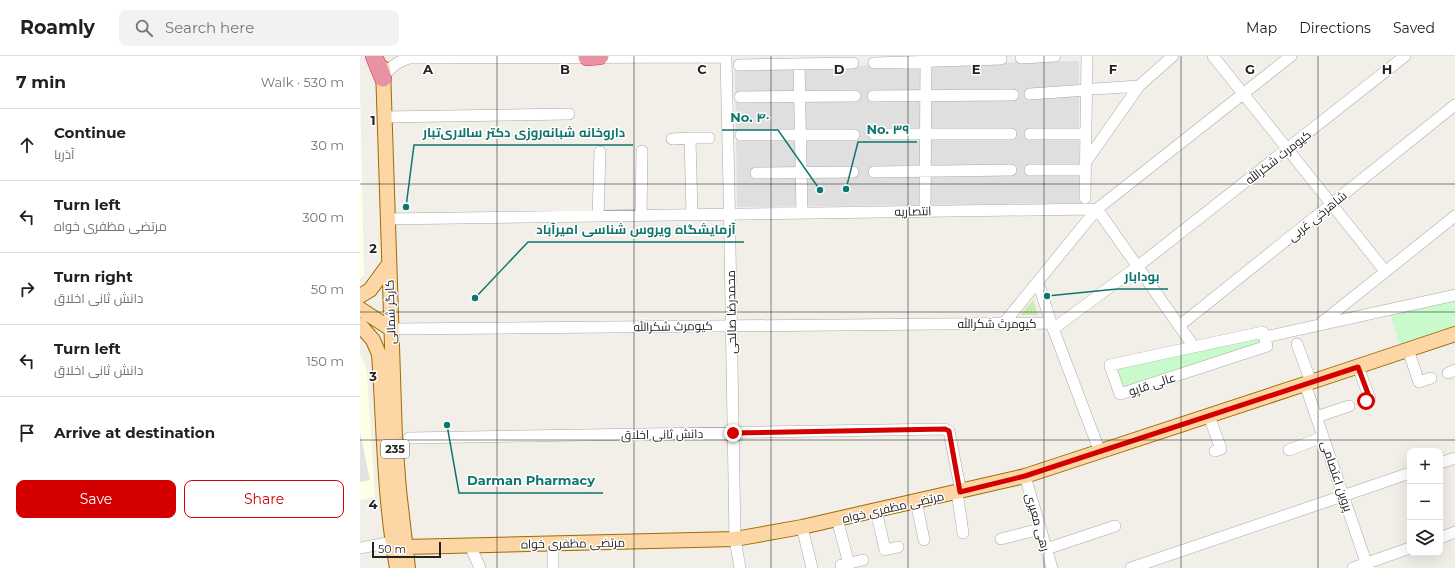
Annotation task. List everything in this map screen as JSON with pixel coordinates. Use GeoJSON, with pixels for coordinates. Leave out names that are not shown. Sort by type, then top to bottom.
{"type":"FeatureCollection","features":[{"type":"Feature","properties":{"kind":"highway"},"geometry":{"type":"LineString","coordinates":[[374,56],[382,78]]}},
{"type":"Feature","properties":{"kind":"main road","name":"کارگر شمالی"},"geometry":{"type":"LineString","coordinates":[[382,56],[399,544],[397,568]]}},
{"type":"Feature","properties":{"kind":"main road"},"geometry":{"type":"LineString","coordinates":[[360,296],[370,290],[389,264]]}},
{"type":"Feature","properties":{"kind":"main road"},"geometry":{"type":"LineString","coordinates":[[360,309],[391,329]]}},
{"type":"Feature","properties":{"kind":"main road","name":"کارگر شمالی"},"geometry":{"type":"LineString","coordinates":[[360,325],[373,340],[379,354],[399,544],[408,568]]}},
{"type":"Feature","properties":{"kind":"main road","name":"مرتضی مظفری خواه"},"geometry":{"type":"LineString","coordinates":[[399,544],[470,545],[735,539],[802,527],[1025,476],[1455,334]]}},
{"type":"Feature","properties":{"kind":"street"},"geometry":{"type":"LineString","coordinates":[[1021,58],[1055,56]]}},
{"type":"Feature","properties":{"kind":"street"},"geometry":{"type":"LineString","coordinates":[[1085,198],[1085,134],[1090,90],[1087,56]]}},
{"type":"Feature","properties":{"kind":"street"},"geometry":{"type":"LineString","coordinates":[[1085,166],[1139,86],[1173,56]]}},
{"type":"Feature","properties":{"kind":"street"},"geometry":{"type":"LineString","coordinates":[[1213,56],[1385,271]]}},
{"type":"Feature","properties":{"kind":"street"},"geometry":{"type":"LineString","coordinates":[[1004,323],[1097,209],[1291,56]]}},
{"type":"Feature","properties":{"kind":"street","name":"کیومرث شکرالله"},"geometry":{"type":"LineString","coordinates":[[391,329],[1004,323],[1052,326],[1137,267],[1405,56]]}},
{"type":"Feature","properties":{"kind":"street"},"geometry":{"type":"LineString","coordinates":[[382,78],[394,65],[409,58],[726,57]]}},
{"type":"Feature","properties":{"kind":"street","name":"محمدرضا صالحی"},"geometry":{"type":"LineString","coordinates":[[726,57],[735,539],[740,568]]}},
{"type":"Feature","properties":{"kind":"street"},"geometry":{"type":"LineString","coordinates":[[874,63],[1001,59]]}},
{"type":"Feature","properties":{"kind":"street"},"geometry":{"type":"LineString","coordinates":[[925,211],[926,62]]}},
{"type":"Feature","properties":{"kind":"street"},"geometry":{"type":"LineString","coordinates":[[739,65],[853,63]]}},
{"type":"Feature","properties":{"kind":"street"},"geometry":{"type":"LineString","coordinates":[[799,64],[802,213]]}},
{"type":"Feature","properties":{"kind":"street"},"geometry":{"type":"LineString","coordinates":[[1030,94],[1139,86]]}},
{"type":"Feature","properties":{"kind":"street"},"geometry":{"type":"LineString","coordinates":[[873,96],[1013,95]]}},
{"type":"Feature","properties":{"kind":"street"},"geometry":{"type":"LineString","coordinates":[[740,97],[855,96]]}},
{"type":"Feature","properties":{"kind":"street","name":"شاهرخی غربی"},"geometry":{"type":"LineString","coordinates":[[1179,326],[1455,105]]}},
{"type":"Feature","properties":{"kind":"street"},"geometry":{"type":"LineString","coordinates":[[384,117],[569,114]]}},
{"type":"Feature","properties":{"kind":"street"},"geometry":{"type":"LineString","coordinates":[[874,134],[1011,134]]}},
{"type":"Feature","properties":{"kind":"street"},"geometry":{"type":"LineString","coordinates":[[1030,134],[1085,134]]}},
{"type":"Feature","properties":{"kind":"street"},"geometry":{"type":"LineString","coordinates":[[741,135],[854,135]]}},
{"type":"Feature","properties":{"kind":"street"},"geometry":{"type":"LineString","coordinates":[[690,138],[692,214]]}},
{"type":"Feature","properties":{"kind":"street"},"geometry":{"type":"LineString","coordinates":[[672,139],[709,138]]}},
{"type":"Feature","properties":{"kind":"street"},"geometry":{"type":"LineString","coordinates":[[641,215],[642,150]]}},
{"type":"Feature","properties":{"kind":"street"},"geometry":{"type":"LineString","coordinates":[[598,216],[600,152]]}},
{"type":"Feature","properties":{"kind":"street"},"geometry":{"type":"LineString","coordinates":[[1030,170],[1085,166]]}},
{"type":"Feature","properties":{"kind":"street"},"geometry":{"type":"LineString","coordinates":[[874,172],[1011,170]]}},
{"type":"Feature","properties":{"kind":"street"},"geometry":{"type":"LineString","coordinates":[[756,173],[853,172]]}},
{"type":"Feature","properties":{"kind":"street"},"geometry":{"type":"LineString","coordinates":[[1097,209],[1194,347]]}},
{"type":"Feature","properties":{"kind":"street","name":"انتصاریه"},"geometry":{"type":"LineString","coordinates":[[387,219],[1097,209]]}},
{"type":"Feature","properties":{"kind":"street"},"geometry":{"type":"LineString","coordinates":[[1318,325],[1455,216]]}},
{"type":"Feature","properties":{"kind":"street"},"geometry":{"type":"LineString","coordinates":[[1038,282],[1052,326],[1100,452]]}},
{"type":"Feature","properties":{"kind":"street"},"geometry":{"type":"LineString","coordinates":[[1265,337],[1455,295]]}},
{"type":"Feature","properties":{"kind":"street","name":"عالی قاپو"},"geometry":{"type":"LineString","coordinates":[[1263,332],[1265,337],[1267,346],[1120,394],[1110,365],[1263,332]]}},
{"type":"Feature","properties":{"kind":"street","name":"پروین اعتصامی"},"geometry":{"type":"LineString","coordinates":[[1297,344],[1316,417],[1368,566]]}},
{"type":"Feature","properties":{"kind":"street"},"geometry":{"type":"LineString","coordinates":[[1408,350],[1419,382],[1431,378]]}},
{"type":"Feature","properties":{"kind":"street"},"geometry":{"type":"LineString","coordinates":[[1358,367],[1370,399]]}},
{"type":"Feature","properties":{"kind":"street"},"geometry":{"type":"LineString","coordinates":[[1316,417],[1349,406]]}},
{"type":"Feature","properties":{"kind":"street"},"geometry":{"type":"LineString","coordinates":[[1209,416],[1221,449],[1215,451]]}},
{"type":"Feature","properties":{"kind":"street","name":"دانش ثانی اخلاق"},"geometry":{"type":"LineString","coordinates":[[409,438],[945,429],[949,431],[959,492]]}},
{"type":"Feature","properties":{"kind":"street"},"geometry":{"type":"LineString","coordinates":[[1289,450],[1323,437]]}},
{"type":"Feature","properties":{"kind":"street"},"geometry":{"type":"LineString","coordinates":[[1443,462],[1455,458]]}},
{"type":"Feature","properties":{"kind":"street"},"geometry":{"type":"LineString","coordinates":[[1131,568],[1407,474]]}},
{"type":"Feature","properties":{"kind":"street","name":"رهی معیری"},"geometry":{"type":"LineString","coordinates":[[1025,476],[1052,568]]}},
{"type":"Feature","properties":{"kind":"street"},"geometry":{"type":"LineString","coordinates":[[959,492],[963,533]]}},
{"type":"Feature","properties":{"kind":"street"},"geometry":{"type":"LineString","coordinates":[[916,502],[924,540]]}},
{"type":"Feature","properties":{"kind":"street"},"geometry":{"type":"LineString","coordinates":[[876,510],[885,550],[898,547]]}},
{"type":"Feature","properties":{"kind":"street"},"geometry":{"type":"LineString","coordinates":[[837,519],[845,564],[863,560]]}},
{"type":"Feature","properties":{"kind":"street"},"geometry":{"type":"LineString","coordinates":[[1046,549],[1116,526]]}},
{"type":"Feature","properties":{"kind":"street"},"geometry":{"type":"LineString","coordinates":[[802,527],[812,568]]}},
{"type":"Feature","properties":{"kind":"street"},"geometry":{"type":"LineString","coordinates":[[1001,539],[1040,529]]}},
{"type":"Feature","properties":{"kind":"street"},"geometry":{"type":"LineString","coordinates":[[1443,537],[1455,532]]}},
{"type":"Feature","properties":{"kind":"street"},"geometry":{"type":"LineString","coordinates":[[553,543],[553,568]]}},
{"type":"Feature","properties":{"kind":"street"},"geometry":{"type":"LineString","coordinates":[[360,548],[399,544]]}},
{"type":"Feature","properties":{"kind":"street"},"geometry":{"type":"LineString","coordinates":[[470,545],[480,568]]}},
{"type":"Feature","properties":{"kind":"street"},"geometry":{"type":"LineString","coordinates":[[1353,568],[1368,566],[1407,549]]}},
{"type":"Feature","properties":{"kind":"shaded area"},"geometry":{"type":"Polygon","coordinates":[[[1079,61],[1079,203],[737,207],[735,68],[1079,61]]]}},
{"type":"Feature","properties":{"kind":"shaded area"},"geometry":{"type":"Polygon","coordinates":[[[360,86],[364,275],[360,279],[360,86]]]}},
{"type":"Feature","properties":{"kind":"shaded area"},"geometry":{"type":"Polygon","coordinates":[[[360,354],[365,364],[367,374],[375,497],[360,500],[360,354]]]}},
{"type":"Feature","properties":{"kind":"shaded area"},"geometry":{"type":"Polygon","coordinates":[[[360,432],[370,480],[360,482],[360,432]]]}},
{"type":"Feature","properties":{"kind":"green space"},"geometry":{"type":"Polygon","coordinates":[[[1033,300],[1038,315],[1021,315],[1021,314],[1033,300]]]}},
{"type":"Feature","properties":{"kind":"green space"},"geometry":{"type":"Polygon","coordinates":[[[1455,300],[1455,329],[1401,349],[1390,314],[1455,300]]]}},
{"type":"Feature","properties":{"kind":"green space"},"geometry":{"type":"Polygon","coordinates":[[[1262,334],[1265,344],[1121,391],[1112,367],[1262,334]]]}},
{"type":"Feature","properties":{"kind":"place","name":"No. ۳۹"},"geometry":{"type":"Point","coordinates":[846,189]}},
{"type":"Feature","properties":{"kind":"place","name":"No. ۴۰"},"geometry":{"type":"Point","coordinates":[820,190]}},
{"type":"Feature","properties":{"kind":"place","name":"داروخانه شبانه‌روزی دکتر سالاری‌تبار"},"geometry":{"type":"Point","coordinates":[406,207]}},
{"type":"Feature","properties":{"kind":"place","name":"بودابار"},"geometry":{"type":"Point","coordinates":[1047,296]}},
{"type":"Feature","properties":{"kind":"place","name":"آزمایشگاه ویروس شناسی امیرآباد"},"geometry":{"type":"Point","coordinates":[475,298]}},
{"type":"Feature","properties":{"kind":"place","name":"Darman Pharmacy"},"geometry":{"type":"Point","coordinates":[447,425]}},
{"type":"Feature","properties":{"kind":"route"},"geometry":{"type":"LineString","coordinates":[[733,433],[945,429],[949,431],[960,492],[1025,476],[1358,367],[1370,399],[1366,401]]}}]}
